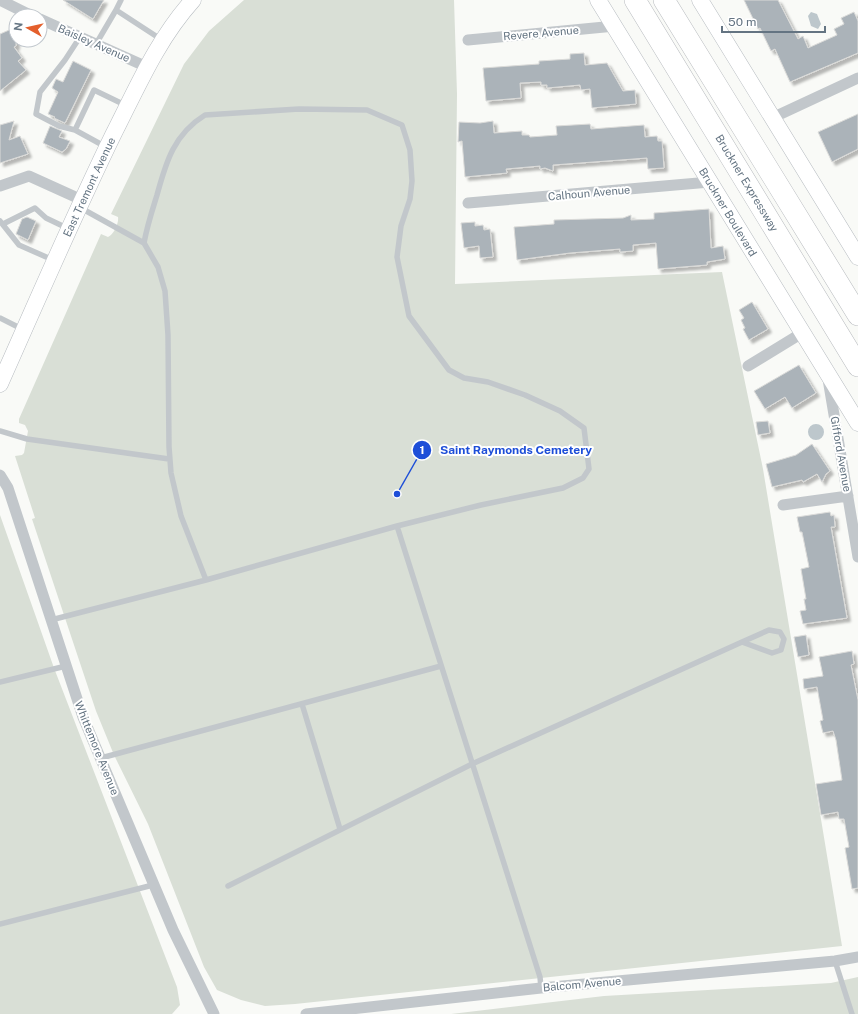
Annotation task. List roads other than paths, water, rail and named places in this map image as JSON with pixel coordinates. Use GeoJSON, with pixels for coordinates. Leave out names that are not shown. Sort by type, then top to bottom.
{"type":"FeatureCollection","features":[{"type":"Feature","properties":{"kind":"highway","name":"Bruckner Expressway"},"geometry":{"type":"LineString","coordinates":[[635,0],[858,366]]}},
{"type":"Feature","properties":{"kind":"highway"},"geometry":{"type":"LineString","coordinates":[[664,0],[858,316]]}},
{"type":"Feature","properties":{"kind":"main road","name":"East Tremont Avenue"},"geometry":{"type":"LineString","coordinates":[[0,384],[107,147],[147,67],[162,40],[193,0]]}},
{"type":"Feature","properties":{"kind":"main road","name":"Bruckner Boulevard"},"geometry":{"type":"LineString","coordinates":[[598,0],[858,423]]}},
{"type":"Feature","properties":{"kind":"main road"},"geometry":{"type":"LineString","coordinates":[[700,0],[858,257]]}},
{"type":"Feature","properties":{"kind":"street","name":"Baisley Avenue"},"geometry":{"type":"LineString","coordinates":[[48,23],[147,67]]}},
{"type":"Feature","properties":{"kind":"street","name":"Revere Avenue"},"geometry":{"type":"LineString","coordinates":[[468,40],[615,26]]}},
{"type":"Feature","properties":{"kind":"street"},"geometry":{"type":"LineString","coordinates":[[772,118],[858,78]]}},
{"type":"Feature","properties":{"kind":"street"},"geometry":{"type":"LineString","coordinates":[[0,186],[29,176],[81,204]]}},
{"type":"Feature","properties":{"kind":"street","name":"Calhoun Avenue"},"geometry":{"type":"LineString","coordinates":[[468,203],[710,182]]}},
{"type":"Feature","properties":{"kind":"street"},"geometry":{"type":"LineString","coordinates":[[748,366],[802,333]]}},
{"type":"Feature","properties":{"kind":"street","name":"Gifford Avenue"},"geometry":{"type":"LineString","coordinates":[[827,374],[858,557]]}},
{"type":"Feature","properties":{"kind":"street","name":"Whittemore Avenue"},"geometry":{"type":"LineString","coordinates":[[0,474],[6,484],[83,717],[153,885],[214,1014]]}},
{"type":"Feature","properties":{"kind":"street"},"geometry":{"type":"LineString","coordinates":[[782,505],[848,496]]}},
{"type":"Feature","properties":{"kind":"street","name":"Balcom Avenue"},"geometry":{"type":"LineString","coordinates":[[306,1014],[541,988],[835,961],[858,957]]}},
{"type":"Feature","properties":{"kind":"lane"},"geometry":{"type":"LineString","coordinates":[[96,44],[121,0]]}},
{"type":"Feature","properties":{"kind":"lane"},"geometry":{"type":"LineString","coordinates":[[116,10],[162,40]]}},
{"type":"Feature","properties":{"kind":"lane"},"geometry":{"type":"LineString","coordinates":[[80,37],[65,60],[40,92],[36,114],[59,126],[75,130],[107,147]]}},
{"type":"Feature","properties":{"kind":"lane"},"geometry":{"type":"LineString","coordinates":[[75,130],[94,90],[128,106]]}},
{"type":"Feature","properties":{"kind":"lane"},"geometry":{"type":"LineString","coordinates":[[51,620],[206,580],[397,526],[481,505],[563,488],[584,478],[589,469],[584,428],[560,412],[525,395],[488,382],[464,378],[449,370],[409,316],[397,257],[401,226],[410,199],[412,181],[410,150],[402,125],[367,110],[300,109],[205,115],[192,122],[180,137],[167,160],[144,243]]}},
{"type":"Feature","properties":{"kind":"lane"},"geometry":{"type":"LineString","coordinates":[[81,204],[144,243],[158,267],[165,291],[168,335],[169,459],[177,500],[187,534],[206,580]]}},
{"type":"Feature","properties":{"kind":"lane"},"geometry":{"type":"LineString","coordinates":[[55,261],[19,245],[1,222],[35,208],[46,218],[69,230]]}},
{"type":"Feature","properties":{"kind":"lane"},"geometry":{"type":"LineString","coordinates":[[0,318],[24,330]]}},
{"type":"Feature","properties":{"kind":"lane"},"geometry":{"type":"LineString","coordinates":[[0,431],[27,439],[169,459]]}},
{"type":"Feature","properties":{"kind":"lane"},"geometry":{"type":"LineString","coordinates":[[397,526],[540,977],[541,988]]}},
{"type":"Feature","properties":{"kind":"lane"},"geometry":{"type":"LineString","coordinates":[[228,886],[472,764],[742,642],[769,630],[780,632],[784,639],[781,650],[772,653],[742,642]]}},
{"type":"Feature","properties":{"kind":"lane"},"geometry":{"type":"LineString","coordinates":[[0,682],[66,666]]}},
{"type":"Feature","properties":{"kind":"lane"},"geometry":{"type":"LineString","coordinates":[[101,758],[441,666]]}},
{"type":"Feature","properties":{"kind":"lane"},"geometry":{"type":"LineString","coordinates":[[302,704],[340,829]]}},
{"type":"Feature","properties":{"kind":"lane"},"geometry":{"type":"LineString","coordinates":[[0,924],[153,885]]}},
{"type":"Feature","properties":{"kind":"lane"},"geometry":{"type":"LineString","coordinates":[[835,961],[852,1014]]}},
{"type":"Feature","properties":{"kind":"place","name":"Saint Raymonds Cemetery"},"geometry":{"type":"Point","coordinates":[397,494]}}]}
